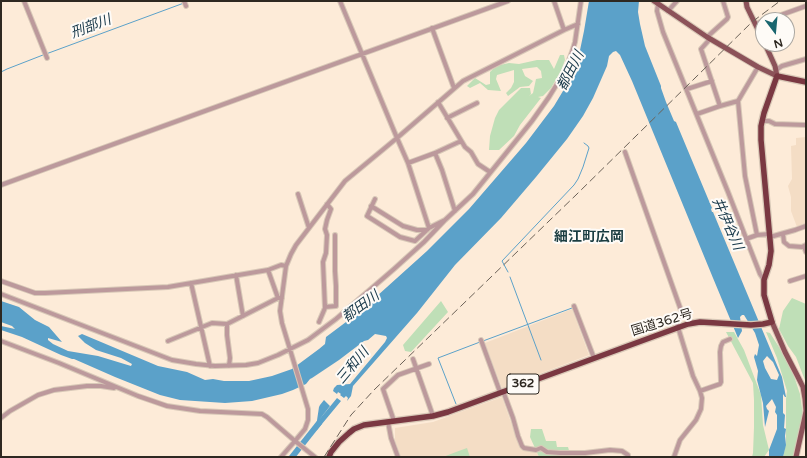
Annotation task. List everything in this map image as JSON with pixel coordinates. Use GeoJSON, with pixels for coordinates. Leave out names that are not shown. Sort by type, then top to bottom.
{"type":"FeatureCollection","features":[{"type":"Feature","properties":{"kind":"highway"},"geometry":{"type":"LineString","coordinates":[[770,323],[764,295],[764,280],[769,265],[771,251],[761,126],[764,112],[777,76],[806,82]]}},
{"type":"Feature","properties":{"kind":"highway","name":"国道362号"},"geometry":{"type":"LineString","coordinates":[[329,457],[339,442],[349,432],[364,425],[433,416],[448,412],[678,327],[700,322],[751,325],[770,323]]}},
{"type":"Feature","properties":{"kind":"main road"},"geometry":{"type":"LineString","coordinates":[[746,1],[755,24]]}},
{"type":"Feature","properties":{"kind":"main road"},"geometry":{"type":"LineString","coordinates":[[656,3],[708,38],[758,68],[777,76]]}},
{"type":"Feature","properties":{"kind":"main road"},"geometry":{"type":"LineString","coordinates":[[768,52],[777,76]]}},
{"type":"Feature","properties":{"kind":"main road"},"geometry":{"type":"LineString","coordinates":[[770,323],[774,327],[803,387],[806,411],[796,457]]}},
{"type":"Feature","properties":{"kind":"street"},"geometry":{"type":"LineString","coordinates":[[24,1],[47,58]]}},
{"type":"Feature","properties":{"kind":"street"},"geometry":{"type":"LineString","coordinates":[[340,1],[408,163],[428,229]]}},
{"type":"Feature","properties":{"kind":"street"},"geometry":{"type":"LineString","coordinates":[[1,185],[508,1]]}},
{"type":"Feature","properties":{"kind":"street"},"geometry":{"type":"LineString","coordinates":[[554,1],[564,30]]}},
{"type":"Feature","properties":{"kind":"street"},"geometry":{"type":"LineString","coordinates":[[1,294],[172,360],[210,366],[229,366],[258,363],[290,350],[308,340],[336,319],[424,242],[473,194],[532,121],[565,71],[573,47],[581,1]]}},
{"type":"Feature","properties":{"kind":"street"},"geometry":{"type":"LineString","coordinates":[[668,11],[677,1]]}},
{"type":"Feature","properties":{"kind":"street"},"geometry":{"type":"LineString","coordinates":[[720,106],[701,49],[708,38],[728,17],[723,1]]}},
{"type":"Feature","properties":{"kind":"street"},"geometry":{"type":"LineString","coordinates":[[656,3],[660,23],[760,274],[764,280]]}},
{"type":"Feature","properties":{"kind":"street"},"geometry":{"type":"LineString","coordinates":[[789,12],[806,6]]}},
{"type":"Feature","properties":{"kind":"street"},"geometry":{"type":"LineString","coordinates":[[281,457],[297,442],[305,429],[308,420],[308,409],[305,396],[290,350],[280,312],[280,298],[286,266],[296,245],[345,181],[454,88],[475,74],[578,24]]}},
{"type":"Feature","properties":{"kind":"street"},"geometry":{"type":"LineString","coordinates":[[432,28],[454,88]]}},
{"type":"Feature","properties":{"kind":"street"},"geometry":{"type":"LineString","coordinates":[[776,70],[782,66],[806,59]]}},
{"type":"Feature","properties":{"kind":"street"},"geometry":{"type":"LineString","coordinates":[[757,235],[745,176],[738,101],[758,68]]}},
{"type":"Feature","properties":{"kind":"street"},"geometry":{"type":"LineString","coordinates":[[687,89],[712,81]]}},
{"type":"Feature","properties":{"kind":"street"},"geometry":{"type":"LineString","coordinates":[[697,114],[738,101]]}},
{"type":"Feature","properties":{"kind":"street"},"geometry":{"type":"LineString","coordinates":[[438,102],[464,147],[471,152],[478,164],[490,172]]}},
{"type":"Feature","properties":{"kind":"street"},"geometry":{"type":"LineString","coordinates":[[447,118],[477,103]]}},
{"type":"Feature","properties":{"kind":"street"},"geometry":{"type":"LineString","coordinates":[[762,121],[769,121],[775,124],[806,125]]}},
{"type":"Feature","properties":{"kind":"street"},"geometry":{"type":"LineString","coordinates":[[408,163],[461,141]]}},
{"type":"Feature","properties":{"kind":"street"},"geometry":{"type":"LineString","coordinates":[[625,152],[683,316],[678,318],[676,321],[693,376],[702,398],[701,409],[696,420],[680,440],[674,457]]}},
{"type":"Feature","properties":{"kind":"street"},"geometry":{"type":"LineString","coordinates":[[435,153],[455,211]]}},
{"type":"Feature","properties":{"kind":"street"},"geometry":{"type":"LineString","coordinates":[[298,194],[309,228]]}},
{"type":"Feature","properties":{"kind":"street"},"geometry":{"type":"LineString","coordinates":[[375,199],[367,216],[400,237],[415,242],[428,229],[445,220]]}},
{"type":"Feature","properties":{"kind":"street"},"geometry":{"type":"LineString","coordinates":[[319,322],[325,307],[322,262],[326,253],[327,235],[325,229],[331,209],[327,204]]}},
{"type":"Feature","properties":{"kind":"street"},"geometry":{"type":"LineString","coordinates":[[371,206],[403,226],[417,230],[428,229]]}},
{"type":"Feature","properties":{"kind":"street"},"geometry":{"type":"LineString","coordinates":[[746,239],[757,235],[783,234],[806,226]]}},
{"type":"Feature","properties":{"kind":"street"},"geometry":{"type":"LineString","coordinates":[[783,234],[784,242],[790,246],[805,246],[806,252]]}},
{"type":"Feature","properties":{"kind":"street"},"geometry":{"type":"LineString","coordinates":[[325,307],[336,306],[335,235]]}},
{"type":"Feature","properties":{"kind":"street"},"geometry":{"type":"LineString","coordinates":[[326,246],[335,246]]}},
{"type":"Feature","properties":{"kind":"street"},"geometry":{"type":"LineString","coordinates":[[1,281],[36,293],[168,287],[268,270],[281,265],[286,266]]}},
{"type":"Feature","properties":{"kind":"street"},"geometry":{"type":"LineString","coordinates":[[268,270],[280,298]]}},
{"type":"Feature","properties":{"kind":"street"},"geometry":{"type":"LineString","coordinates":[[236,275],[243,316]]}},
{"type":"Feature","properties":{"kind":"street"},"geometry":{"type":"LineString","coordinates":[[790,281],[806,276]]}},
{"type":"Feature","properties":{"kind":"street"},"geometry":{"type":"LineString","coordinates":[[191,283],[210,366]]}},
{"type":"Feature","properties":{"kind":"street"},"geometry":{"type":"LineString","coordinates":[[168,341],[212,323],[227,324],[280,298]]}},
{"type":"Feature","properties":{"kind":"street"},"geometry":{"type":"LineString","coordinates":[[574,306],[594,358]]}},
{"type":"Feature","properties":{"kind":"street"},"geometry":{"type":"LineString","coordinates":[[227,324],[230,358],[229,366]]}},
{"type":"Feature","properties":{"kind":"street"},"geometry":{"type":"LineString","coordinates":[[700,391],[720,384],[721,346],[723,342],[730,339]]}},
{"type":"Feature","properties":{"kind":"street"},"geometry":{"type":"LineString","coordinates":[[481,340],[524,448],[536,450],[541,448],[548,452],[560,453],[585,453],[610,450],[622,451],[628,455],[628,457]]}},
{"type":"Feature","properties":{"kind":"street"},"geometry":{"type":"LineString","coordinates":[[1,341],[167,406],[200,411],[262,414],[268,417],[315,457]]}},
{"type":"Feature","properties":{"kind":"street"},"geometry":{"type":"LineString","coordinates":[[413,359],[433,416]]}},
{"type":"Feature","properties":{"kind":"street"},"geometry":{"type":"LineString","coordinates":[[398,457],[391,438],[391,421],[383,389],[398,375],[429,364]]}},
{"type":"Feature","properties":{"kind":"street"},"geometry":{"type":"LineString","coordinates":[[1,418],[38,395],[54,390],[86,386],[116,387]]}},
{"type":"Feature","properties":{"kind":"shaded area"},"geometry":{"type":"Polygon","coordinates":[[[806,137],[806,224],[797,227],[791,211],[791,197],[788,186],[792,179],[791,146],[796,145],[796,138],[806,137]]]}},
{"type":"Feature","properties":{"kind":"shaded area"},"geometry":{"type":"Polygon","coordinates":[[[572,309],[589,355],[502,388],[485,343],[572,309]]]}},
{"type":"Feature","properties":{"kind":"shaded area"},"geometry":{"type":"Polygon","coordinates":[[[502,397],[520,448],[536,450],[539,457],[401,457],[395,440],[395,428],[433,422],[502,397]]]}},
{"type":"Feature","properties":{"kind":"green space"},"geometry":{"type":"Polygon","coordinates":[[[560,55],[564,55],[565,60],[561,71],[551,88],[543,96],[538,97],[541,98],[520,125],[514,136],[499,150],[489,150],[490,136],[499,110],[521,88],[530,88],[531,94],[529,96],[533,93],[536,79],[542,78],[541,71],[537,67],[522,69],[525,76],[533,81],[529,86],[520,87],[508,96],[506,93],[514,82],[514,70],[497,75],[496,79],[501,91],[488,90],[480,83],[470,88],[467,86],[475,78],[486,85],[490,84],[490,72],[500,65],[509,63],[519,64],[537,60],[549,60],[554,69],[560,55]]]}},
{"type":"Feature","properties":{"kind":"green space"},"geometry":{"type":"Polygon","coordinates":[[[792,298],[806,304],[806,383],[796,357],[779,329],[783,311],[792,298]]]}},
{"type":"Feature","properties":{"kind":"green space"},"geometry":{"type":"Polygon","coordinates":[[[441,301],[448,312],[411,352],[405,351],[403,345],[441,301]]]}},
{"type":"Feature","properties":{"kind":"green space"},"geometry":{"type":"Polygon","coordinates":[[[726,332],[734,332],[744,350],[761,395],[763,425],[769,450],[764,457],[752,457],[754,427],[753,383],[726,332]]]}},
{"type":"Feature","properties":{"kind":"green space"},"geometry":{"type":"Polygon","coordinates":[[[766,332],[770,333],[779,347],[793,373],[800,394],[803,415],[793,457],[783,457],[786,443],[787,391],[777,358],[766,332]]]}},
{"type":"Feature","properties":{"kind":"green space"},"geometry":{"type":"Polygon","coordinates":[[[531,429],[542,429],[546,441],[556,441],[557,447],[568,447],[571,457],[539,457],[530,437],[531,429]]]}},
{"type":"Feature","properties":{"kind":"green space"},"geometry":{"type":"Polygon","coordinates":[[[467,448],[470,457],[443,457],[456,452],[467,448]]]}},
{"type":"Feature","properties":{"kind":"water"},"geometry":{"type":"Polygon","coordinates":[[[589,1],[639,1],[638,12],[645,46],[666,102],[674,121],[676,122],[712,208],[712,212],[782,377],[786,397],[783,394],[786,445],[783,457],[769,457],[769,450],[777,429],[777,415],[775,412],[776,407],[772,399],[766,406],[769,411],[765,427],[763,403],[757,380],[758,371],[754,357],[755,354],[757,356],[759,345],[755,333],[744,315],[742,315],[740,317],[742,331],[738,338],[632,81],[620,55],[616,51],[609,56],[607,66],[593,98],[567,139],[501,218],[455,265],[417,313],[353,386],[351,396],[347,401],[348,398],[346,396],[344,398],[338,392],[337,394],[333,391],[334,388],[337,385],[350,384],[385,342],[387,338],[386,336],[375,334],[310,379],[306,384],[293,390],[252,401],[225,403],[180,400],[160,395],[61,355],[22,337],[1,330],[1,326],[15,329],[12,326],[1,322],[1,301],[19,307],[35,320],[49,327],[62,342],[48,338],[48,340],[53,344],[68,351],[98,356],[131,366],[132,364],[121,358],[96,350],[85,343],[78,336],[82,334],[158,366],[187,372],[205,380],[249,381],[272,376],[292,369],[325,344],[326,337],[350,319],[357,316],[427,251],[469,209],[526,143],[554,106],[569,81],[579,55],[589,1]],[[767,356],[763,361],[771,379],[777,380],[779,375],[773,362],[767,356]]]}},
{"type":"Feature","properties":{"kind":"water"},"geometry":{"type":"Polygon","coordinates":[[[337,398],[341,401],[317,430],[312,433],[316,427],[320,405],[324,400],[330,406],[319,420],[337,398]]]}},
{"type":"Feature","properties":{"kind":"waterway","name":"刑部川"},"geometry":{"type":"LineString","coordinates":[[46,54],[184,3]]}},
{"type":"Feature","properties":{"kind":"waterway","name":"刑部川"},"geometry":{"type":"LineString","coordinates":[[1,72],[43,55]]}},
{"type":"Feature","properties":{"kind":"waterway"},"geometry":{"type":"LineString","coordinates":[[508,272],[502,261],[578,179],[589,148],[584,143]]}},
{"type":"Feature","properties":{"kind":"waterway"},"geometry":{"type":"LineString","coordinates":[[510,277],[541,360]]}},
{"type":"Feature","properties":{"kind":"waterway"},"geometry":{"type":"LineString","coordinates":[[483,341],[572,308]]}},
{"type":"Feature","properties":{"kind":"waterway"},"geometry":{"type":"LineString","coordinates":[[456,404],[438,358],[480,342]]}},
{"type":"Feature","properties":{"kind":"waterway","name":"三和川"},"geometry":{"type":"LineString","coordinates":[[292,457],[319,423]]}},
{"type":"Feature","properties":{"kind":"railway"},"geometry":{"type":"LineString","coordinates":[[324,457],[351,415],[374,390],[752,22],[780,1]]}},
{"type":"Feature","properties":{"kind":"district","name":"細江町広岡"},"geometry":{"type":"Point","coordinates":[589,237]}},
{"type":"Feature","properties":{"kind":"water label","name":"都田川"},"geometry":{"type":"Point","coordinates":[571,71]}},
{"type":"Feature","properties":{"kind":"water label","name":"井伊谷川"},"geometry":{"type":"Point","coordinates":[727,224]}},
{"type":"Feature","properties":{"kind":"water label","name":"都田川"},"geometry":{"type":"Point","coordinates":[361,307]}}]}
